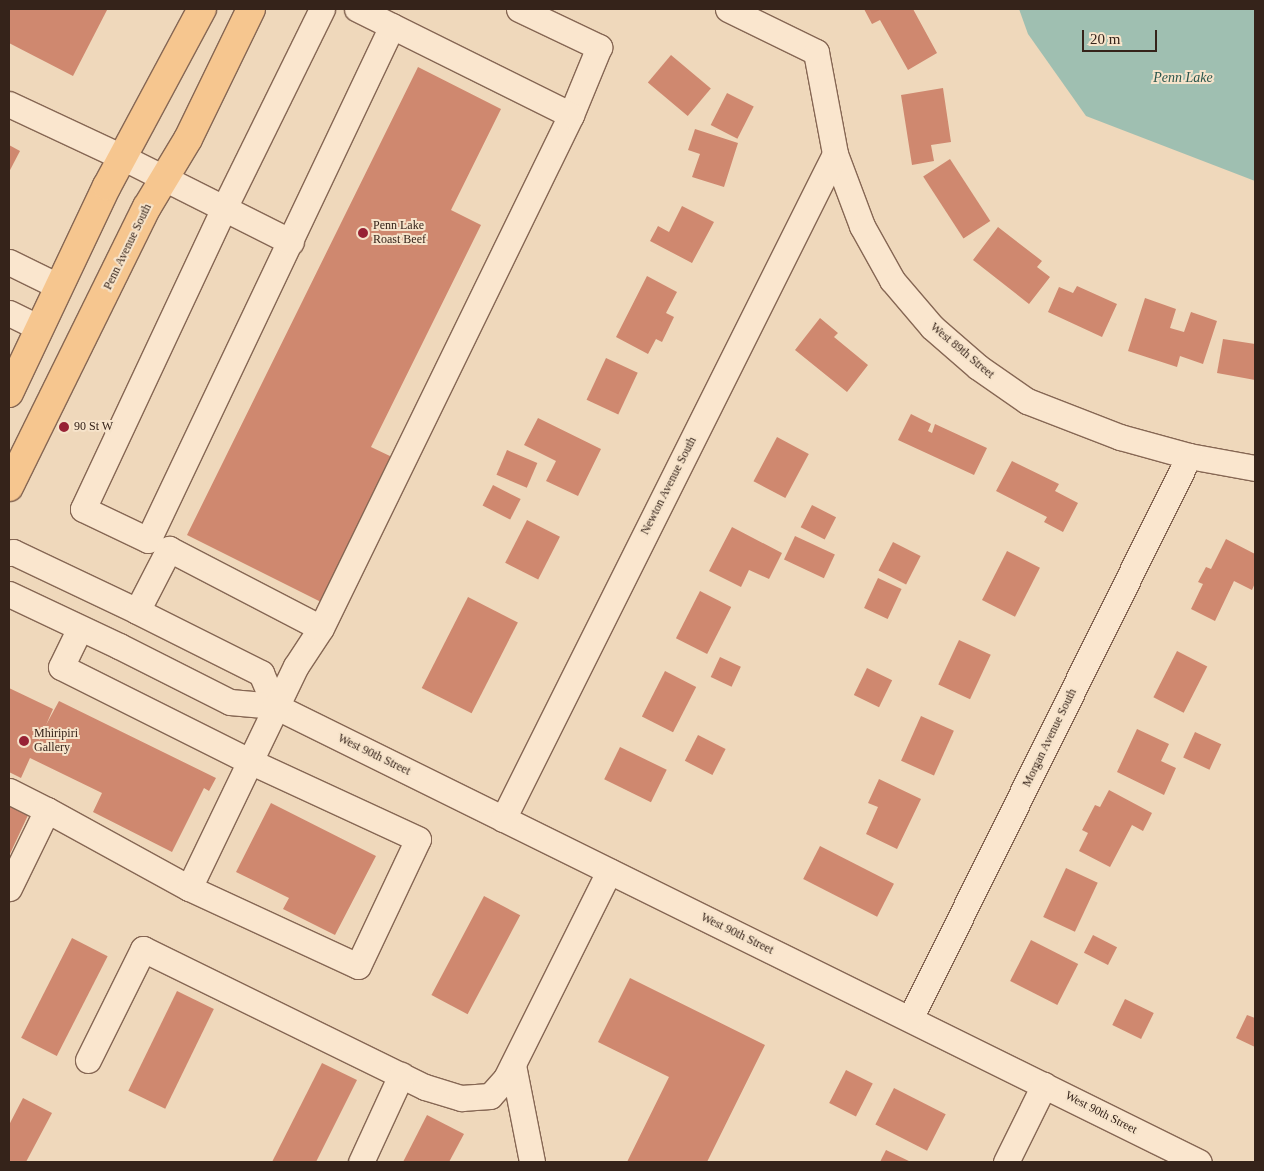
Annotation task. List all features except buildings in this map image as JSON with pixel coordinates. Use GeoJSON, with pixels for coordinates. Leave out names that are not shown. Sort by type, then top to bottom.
{"type":"FeatureCollection","features":[{"type":"Feature","properties":{"kind":"main road","name":"Penn Avenue South"},"geometry":{"type":"LineString","coordinates":[[9,487],[163,178],[188,139],[251,9]]}},
{"type":"Feature","properties":{"kind":"main road"},"geometry":{"type":"LineString","coordinates":[[9,393],[15,375],[40,328],[58,286],[195,11]]}},
{"type":"Feature","properties":{"kind":"street"},"geometry":{"type":"LineString","coordinates":[[321,628],[83,509],[223,210],[322,9]]}},
{"type":"Feature","properties":{"kind":"street"},"geometry":{"type":"LineString","coordinates":[[357,9],[571,115]]}},
{"type":"Feature","properties":{"kind":"street"},"geometry":{"type":"LineString","coordinates":[[189,888],[275,706],[296,666],[321,628],[571,115],[599,47],[519,9]]}},
{"type":"Feature","properties":{"kind":"street","name":"West 89th Street"},"geometry":{"type":"LineString","coordinates":[[728,9],[816,52],[835,154],[862,226],[892,280],[932,327],[978,368],[1027,401],[1120,437],[1190,456],[1255,468]]}},
{"type":"Feature","properties":{"kind":"street"},"geometry":{"type":"LineString","coordinates":[[137,611],[158,545],[291,242],[392,26]]}},
{"type":"Feature","properties":{"kind":"street"},"geometry":{"type":"LineString","coordinates":[[9,104],[122,157],[223,210],[291,242]]}},
{"type":"Feature","properties":{"kind":"street","name":"Newton Avenue South"},"geometry":{"type":"LineString","coordinates":[[503,819],[835,154]]}},
{"type":"Feature","properties":{"kind":"street"},"geometry":{"type":"LineString","coordinates":[[9,262],[58,286]]}},
{"type":"Feature","properties":{"kind":"street"},"geometry":{"type":"LineString","coordinates":[[9,313],[40,328]]}},
{"type":"Feature","properties":{"kind":"street","name":"Morgan Avenue South"},"geometry":{"type":"LineString","coordinates":[[910,1019],[1190,456]]}},
{"type":"Feature","properties":{"kind":"street"},"geometry":{"type":"LineString","coordinates":[[9,553],[13,552],[137,611],[261,673],[275,706]]}},
{"type":"Feature","properties":{"kind":"street","name":"West 90th Street"},"geometry":{"type":"LineString","coordinates":[[9,594],[230,702],[275,706],[1199,1162]]}},
{"type":"Feature","properties":{"kind":"street"},"geometry":{"type":"LineString","coordinates":[[9,790],[189,888],[358,966],[418,839],[249,761],[60,667],[80,628]]}},
{"type":"Feature","properties":{"kind":"street"},"geometry":{"type":"LineString","coordinates":[[9,888],[48,810]]}},
{"type":"Feature","properties":{"kind":"street"},"geometry":{"type":"LineString","coordinates":[[88,1060],[143,949],[425,1087],[461,1098],[490,1096],[506,1078],[513,1065],[609,871]]}},
{"type":"Feature","properties":{"kind":"street"},"geometry":{"type":"LineString","coordinates":[[513,1065],[532,1162]]}},
{"type":"Feature","properties":{"kind":"street"},"geometry":{"type":"LineString","coordinates":[[361,1162],[401,1075]]}},
{"type":"Feature","properties":{"kind":"street"},"geometry":{"type":"LineString","coordinates":[[1006,1162],[1044,1085]]}},
{"type":"Feature","properties":{"kind":"water","name":"Penn Lake"},"geometry":{"type":"Polygon","coordinates":[[[1019,9],[1255,9],[1255,181],[1086,116],[1028,34],[1019,9]]]}},
{"type":"Feature","properties":{"kind":"place","name":"Penn Lake Roast Beef"},"geometry":{"type":"Point","coordinates":[363,233]}},
{"type":"Feature","properties":{"kind":"place","name":"90 St W"},"geometry":{"type":"Point","coordinates":[64,427]}},
{"type":"Feature","properties":{"kind":"place","name":"Mhiripiri Gallery"},"geometry":{"type":"Point","coordinates":[24,741]}}]}
